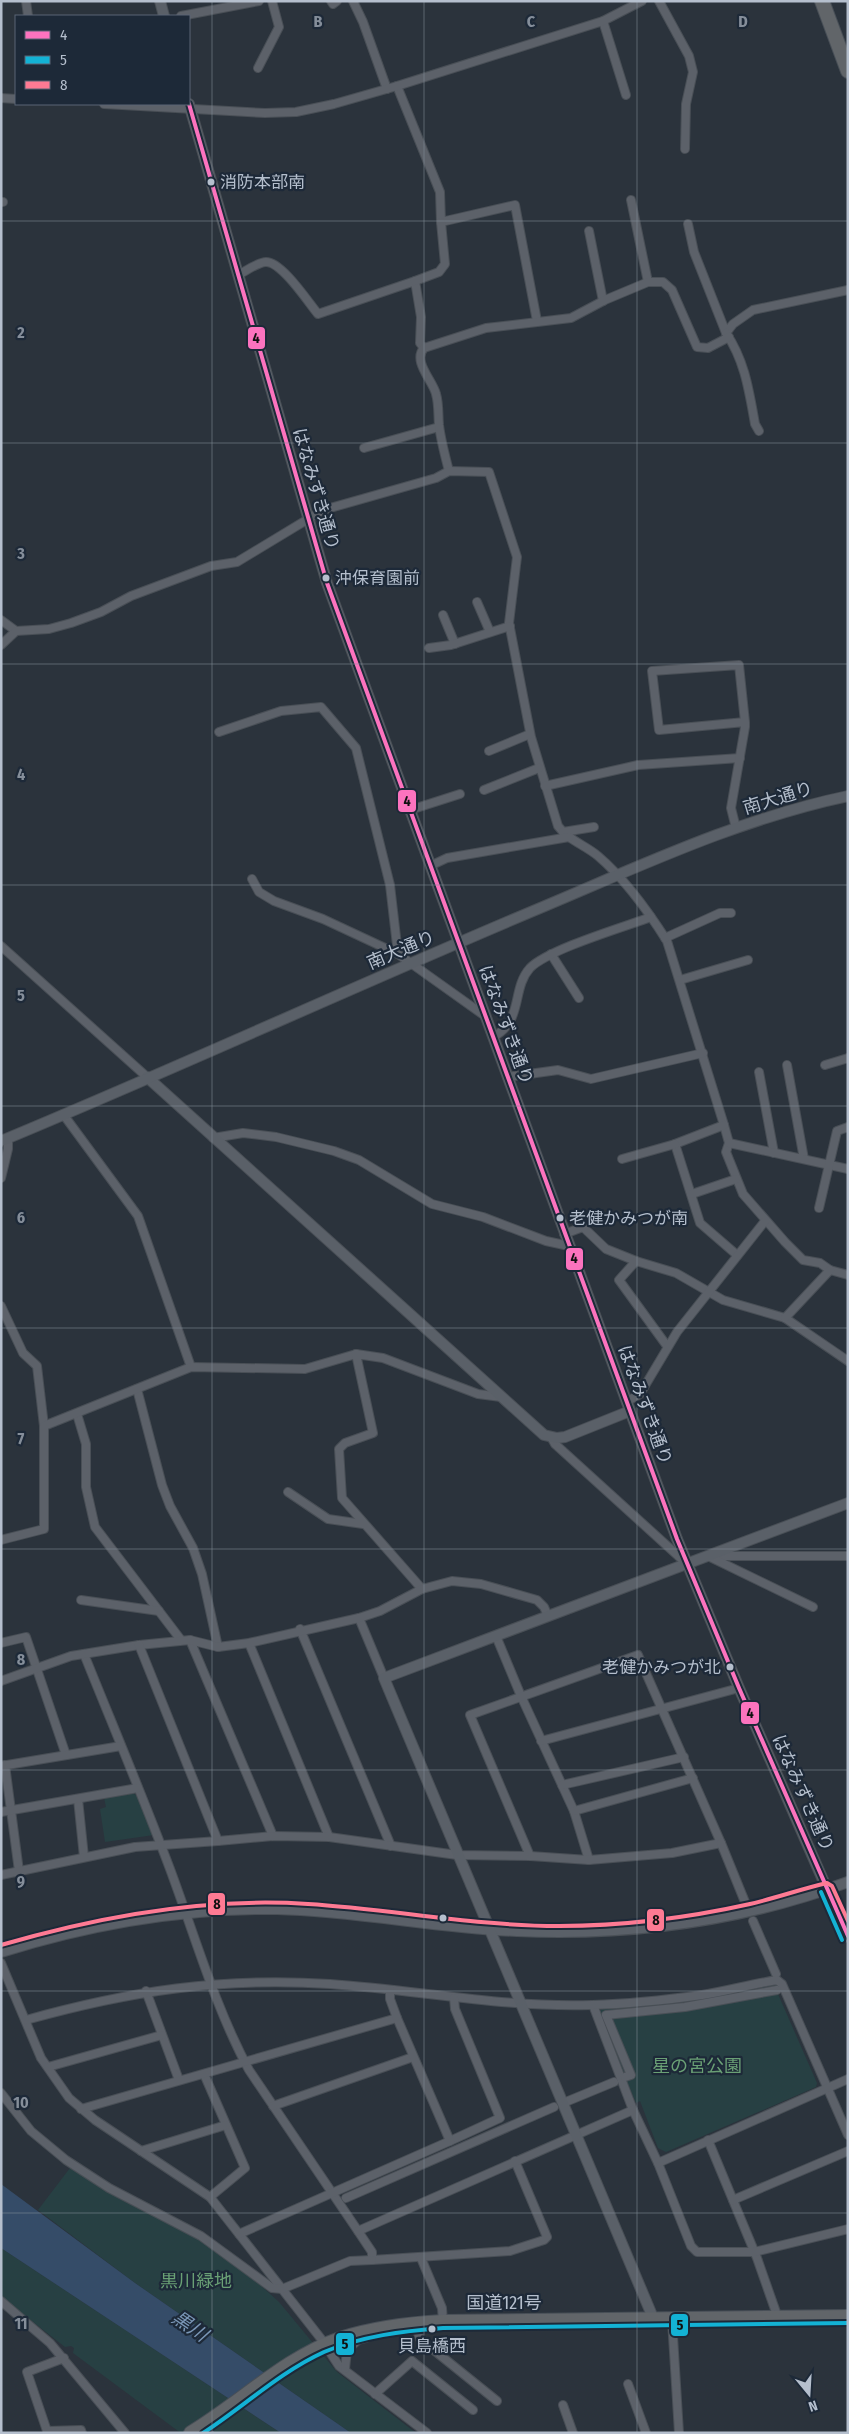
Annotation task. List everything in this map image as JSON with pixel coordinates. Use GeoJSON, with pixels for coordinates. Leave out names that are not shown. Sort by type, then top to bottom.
{"type":"FeatureCollection","features":[{"type":"Feature","properties":{"kind":"highway"},"geometry":{"type":"LineString","coordinates":[[822,1],[843,43],[848,70]]}},
{"type":"Feature","properties":{"kind":"highway","name":"国道121号"},"geometry":{"type":"LineString","coordinates":[[191,2433],[290,2365],[322,2347],[368,2331],[396,2326],[443,2322],[848,2317]]}},
{"type":"Feature","properties":{"kind":"street"},"geometry":{"type":"LineString","coordinates":[[26,1],[28,15]]}},
{"type":"Feature","properties":{"kind":"street"},"geometry":{"type":"LineString","coordinates":[[160,1],[164,15]]}},
{"type":"Feature","properties":{"kind":"street"},"geometry":{"type":"LineString","coordinates":[[185,15],[233,4],[259,1]]}},
{"type":"Feature","properties":{"kind":"street"},"geometry":{"type":"LineString","coordinates":[[258,68],[279,26],[272,1]]}},
{"type":"Feature","properties":{"kind":"street"},"geometry":{"type":"LineString","coordinates":[[331,1],[333,4],[337,1]]}},
{"type":"Feature","properties":{"kind":"street"},"geometry":{"type":"LineString","coordinates":[[353,1],[363,22],[387,89]]}},
{"type":"Feature","properties":{"kind":"street"},"geometry":{"type":"LineString","coordinates":[[147,105],[190,106],[265,113],[296,112],[334,104],[387,89],[603,21],[642,1]]}},
{"type":"Feature","properties":{"kind":"street"},"geometry":{"type":"LineString","coordinates":[[659,1],[689,56],[693,72],[686,104],[685,149]]}},
{"type":"Feature","properties":{"kind":"street"},"geometry":{"type":"LineString","coordinates":[[603,21],[626,95]]}},
{"type":"Feature","properties":{"kind":"street"},"geometry":{"type":"LineString","coordinates":[[238,275],[265,262],[273,264],[294,283],[318,314],[439,272],[445,264],[440,222],[440,192],[397,86]]}},
{"type":"Feature","properties":{"kind":"street"},"geometry":{"type":"LineString","coordinates":[[1,98],[15,99]]}},
{"type":"Feature","properties":{"kind":"street","name":"はなみずき通り"},"geometry":{"type":"LineString","coordinates":[[190,106],[307,520],[327,583],[564,1234],[687,1564],[848,1937]]}},
{"type":"Feature","properties":{"kind":"street"},"geometry":{"type":"LineString","coordinates":[[631,200],[648,282]]}},
{"type":"Feature","properties":{"kind":"street"},"geometry":{"type":"LineString","coordinates":[[440,222],[515,205],[537,321]]}},
{"type":"Feature","properties":{"kind":"street"},"geometry":{"type":"LineString","coordinates":[[688,224],[694,252],[727,335],[744,367],[754,424],[759,431]]}},
{"type":"Feature","properties":{"kind":"street"},"geometry":{"type":"LineString","coordinates":[[589,230],[603,301]]}},
{"type":"Feature","properties":{"kind":"street"},"geometry":{"type":"LineString","coordinates":[[415,281],[421,318],[420,343],[424,348]]}},
{"type":"Feature","properties":{"kind":"street"},"geometry":{"type":"LineString","coordinates":[[449,471],[439,426],[437,394],[424,370],[421,359],[421,353],[424,348],[486,328],[572,318],[603,301],[648,282],[664,282],[670,286],[697,346],[708,348],[727,335],[733,324],[753,310],[782,306],[848,290]]}},
{"type":"Feature","properties":{"kind":"street"},"geometry":{"type":"LineString","coordinates":[[364,448],[439,426]]}},
{"type":"Feature","properties":{"kind":"street"},"geometry":{"type":"LineString","coordinates":[[1,644],[16,631],[49,629],[71,623],[101,612],[131,596],[211,566],[237,562],[324,510],[436,478],[449,471],[489,472],[517,557],[510,626],[530,734],[558,826],[566,835],[598,856],[652,917],[665,938],[680,980],[724,1125],[729,1143],[726,1152],[743,1194],[765,1221],[803,1260],[820,1263],[830,1270],[848,1275]]}},
{"type":"Feature","properties":{"kind":"street"},"geometry":{"type":"LineString","coordinates":[[477,602],[490,632]]}},
{"type":"Feature","properties":{"kind":"street"},"geometry":{"type":"LineString","coordinates":[[443,615],[455,644]]}},
{"type":"Feature","properties":{"kind":"street"},"geometry":{"type":"LineString","coordinates":[[1,620],[16,631]]}},
{"type":"Feature","properties":{"kind":"street"},"geometry":{"type":"LineString","coordinates":[[429,648],[455,644],[510,626]]}},
{"type":"Feature","properties":{"kind":"street"},"geometry":{"type":"LineString","coordinates":[[736,828],[732,808],[745,722],[739,664],[652,671],[659,730],[745,722]]}},
{"type":"Feature","properties":{"kind":"street"},"geometry":{"type":"LineString","coordinates":[[219,732],[282,710],[321,707],[356,748],[390,885],[398,954]]}},
{"type":"Feature","properties":{"kind":"street"},"geometry":{"type":"LineString","coordinates":[[489,751],[530,734]]}},
{"type":"Feature","properties":{"kind":"street"},"geometry":{"type":"LineString","coordinates":[[545,786],[638,766],[740,758]]}},
{"type":"Feature","properties":{"kind":"street"},"geometry":{"type":"LineString","coordinates":[[484,790],[539,768]]}},
{"type":"Feature","properties":{"kind":"street"},"geometry":{"type":"LineString","coordinates":[[410,810],[460,794]]}},
{"type":"Feature","properties":{"kind":"street","name":"南大通り"},"geometry":{"type":"LineString","coordinates":[[5,1140],[617,876],[736,828],[788,811],[848,796]]}},
{"type":"Feature","properties":{"kind":"street"},"geometry":{"type":"LineString","coordinates":[[430,866],[447,858],[566,835],[594,827]]}},
{"type":"Feature","properties":{"kind":"street"},"geometry":{"type":"LineString","coordinates":[[252,879],[260,892],[274,901],[323,919],[398,954],[485,1016]]}},
{"type":"Feature","properties":{"kind":"street"},"geometry":{"type":"LineString","coordinates":[[665,938],[720,914],[731,913]]}},
{"type":"Feature","properties":{"kind":"street"},"geometry":{"type":"LineString","coordinates":[[493,1037],[505,1031],[516,1010],[523,982],[530,969],[551,954],[652,917]]}},
{"type":"Feature","properties":{"kind":"street"},"geometry":{"type":"LineString","coordinates":[[1,946],[501,1397],[538,1430],[551,1437],[555,1444],[575,1463],[687,1564]]}},
{"type":"Feature","properties":{"kind":"street"},"geometry":{"type":"LineString","coordinates":[[551,954],[579,998]]}},
{"type":"Feature","properties":{"kind":"street"},"geometry":{"type":"LineString","coordinates":[[680,980],[748,960]]}},
{"type":"Feature","properties":{"kind":"street"},"geometry":{"type":"LineString","coordinates":[[507,1077],[558,1070],[591,1079],[703,1053]]}},
{"type":"Feature","properties":{"kind":"street"},"geometry":{"type":"LineString","coordinates":[[825,1064],[848,1058]]}},
{"type":"Feature","properties":{"kind":"street"},"geometry":{"type":"LineString","coordinates":[[787,1065],[804,1160]]}},
{"type":"Feature","properties":{"kind":"street"},"geometry":{"type":"LineString","coordinates":[[759,1072],[774,1153]]}},
{"type":"Feature","properties":{"kind":"street"},"geometry":{"type":"LineString","coordinates":[[63,1114],[138,1216],[190,1367]]}},
{"type":"Feature","properties":{"kind":"street"},"geometry":{"type":"LineString","coordinates":[[622,1159],[675,1144],[724,1125]]}},
{"type":"Feature","properties":{"kind":"street"},"geometry":{"type":"LineString","coordinates":[[819,1208],[837,1131],[848,1128]]}},
{"type":"Feature","properties":{"kind":"street"},"geometry":{"type":"LineString","coordinates":[[213,1138],[243,1133],[276,1137],[334,1150],[359,1160],[432,1204],[483,1217],[546,1241],[569,1246]]}},
{"type":"Feature","properties":{"kind":"street"},"geometry":{"type":"LineString","coordinates":[[1,1178],[8,1149],[5,1140]]}},
{"type":"Feature","properties":{"kind":"street"},"geometry":{"type":"LineString","coordinates":[[729,1143],[848,1169]]}},
{"type":"Feature","properties":{"kind":"street"},"geometry":{"type":"LineString","coordinates":[[675,1144],[700,1223],[737,1255]]}},
{"type":"Feature","properties":{"kind":"street"},"geometry":{"type":"LineString","coordinates":[[692,1194],[736,1179]]}},
{"type":"Feature","properties":{"kind":"street"},"geometry":{"type":"LineString","coordinates":[[551,1437],[565,1436],[628,1407],[640,1394],[667,1346],[707,1291],[765,1221]]}},
{"type":"Feature","properties":{"kind":"street"},"geometry":{"type":"LineString","coordinates":[[564,1234],[583,1227],[606,1249],[636,1261],[676,1273],[723,1300],[785,1318],[848,1362]]}},
{"type":"Feature","properties":{"kind":"street"},"geometry":{"type":"LineString","coordinates":[[636,1261],[620,1280],[667,1346]]}},
{"type":"Feature","properties":{"kind":"street"},"geometry":{"type":"LineString","coordinates":[[785,1318],[830,1270]]}},
{"type":"Feature","properties":{"kind":"street"},"geometry":{"type":"LineString","coordinates":[[1,1306],[23,1353],[37,1366],[44,1426],[44,1529],[1,1540]]}},
{"type":"Feature","properties":{"kind":"street"},"geometry":{"type":"LineString","coordinates":[[44,1426],[190,1367],[305,1369],[356,1354],[383,1358],[478,1394],[501,1397]]}},
{"type":"Feature","properties":{"kind":"street"},"geometry":{"type":"LineString","coordinates":[[356,1354],[373,1433],[345,1443],[339,1450],[342,1498],[422,1589]]}},
{"type":"Feature","properties":{"kind":"street"},"geometry":{"type":"LineString","coordinates":[[137,1389],[162,1485],[193,1548],[202,1574],[218,1646]]}},
{"type":"Feature","properties":{"kind":"street"},"geometry":{"type":"LineString","coordinates":[[77,1414],[86,1444],[86,1487],[96,1527],[181,1640]]}},
{"type":"Feature","properties":{"kind":"street"},"geometry":{"type":"LineString","coordinates":[[288,1492],[328,1519],[363,1524]]}},
{"type":"Feature","properties":{"kind":"street"},"geometry":{"type":"LineString","coordinates":[[384,1678],[848,1503]]}},
{"type":"Feature","properties":{"kind":"street"},"geometry":{"type":"LineString","coordinates":[[708,1556],[848,1556]]}},
{"type":"Feature","properties":{"kind":"street"},"geometry":{"type":"LineString","coordinates":[[708,1556],[813,1606]]}},
{"type":"Feature","properties":{"kind":"street"},"geometry":{"type":"LineString","coordinates":[[1,1681],[36,1668],[84,1654],[139,1645],[181,1640],[218,1646],[249,1643],[300,1629],[359,1618],[380,1611],[422,1589],[452,1581],[481,1584],[537,1600],[542,1603],[548,1616]]}},
{"type":"Feature","properties":{"kind":"street"},"geometry":{"type":"LineString","coordinates":[[81,1600],[159,1611]]}},
{"type":"Feature","properties":{"kind":"street"},"geometry":{"type":"LineString","coordinates":[[359,1618],[574,2135],[654,2320]]}},
{"type":"Feature","properties":{"kind":"street"},"geometry":{"type":"LineString","coordinates":[[300,1629],[391,1846]]}},
{"type":"Feature","properties":{"kind":"street"},"geometry":{"type":"LineString","coordinates":[[496,1636],[520,1696],[574,1811],[589,1860]]}},
{"type":"Feature","properties":{"kind":"street"},"geometry":{"type":"LineString","coordinates":[[1,1643],[26,1637],[66,1755]]}},
{"type":"Feature","properties":{"kind":"street"},"geometry":{"type":"LineString","coordinates":[[190,1640],[273,1836]]}},
{"type":"Feature","properties":{"kind":"street"},"geometry":{"type":"LineString","coordinates":[[249,1643],[329,1837]]}},
{"type":"Feature","properties":{"kind":"street"},"geometry":{"type":"LineString","coordinates":[[139,1645],[218,1841]]}},
{"type":"Feature","properties":{"kind":"street"},"geometry":{"type":"LineString","coordinates":[[84,1654],[161,1844],[211,1984],[244,2062],[372,2252],[372,2260]]}},
{"type":"Feature","properties":{"kind":"street"},"geometry":{"type":"LineString","coordinates":[[530,1856],[470,1715],[638,1655],[664,1710],[745,1902]]}},
{"type":"Feature","properties":{"kind":"street"},"geometry":{"type":"LineString","coordinates":[[541,1741],[664,1710],[739,1688]]}},
{"type":"Feature","properties":{"kind":"street"},"geometry":{"type":"LineString","coordinates":[[19,1870],[3,1766],[121,1746]]}},
{"type":"Feature","properties":{"kind":"street"},"geometry":{"type":"LineString","coordinates":[[562,1785],[684,1757]]}},
{"type":"Feature","properties":{"kind":"street"},"geometry":{"type":"LineString","coordinates":[[574,1811],[693,1778]]}},
{"type":"Feature","properties":{"kind":"street"},"geometry":{"type":"LineString","coordinates":[[1,1812],[138,1788]]}},
{"type":"Feature","properties":{"kind":"street"},"geometry":{"type":"LineString","coordinates":[[78,1799],[84,1857]]}},
{"type":"Feature","properties":{"kind":"street"},"geometry":{"type":"LineString","coordinates":[[1,1875],[84,1857],[161,1844],[273,1836],[329,1837],[457,1855],[530,1856],[589,1860],[672,1853],[721,1843]]}},
{"type":"Feature","properties":{"kind":"street"},"geometry":{"type":"LineString","coordinates":[[1,1952],[48,1938],[88,1929],[185,1913],[238,1910],[321,1911],[488,1929],[598,1932],[673,1925],[749,1912],[848,1882]]}},
{"type":"Feature","properties":{"kind":"street"},"geometry":{"type":"LineString","coordinates":[[753,1921],[776,1974]]}},
{"type":"Feature","properties":{"kind":"street"},"geometry":{"type":"LineString","coordinates":[[1,1963],[41,2058],[69,2098],[81,2109],[210,2197],[282,2289],[322,2347],[339,2366],[427,2433]]}},
{"type":"Feature","properties":{"kind":"street"},"geometry":{"type":"LineString","coordinates":[[26,2020],[90,2002],[146,1991],[211,1984],[292,1982],[520,2004],[593,2005],[703,1995],[777,1980],[782,1984],[848,2135]]}},
{"type":"Feature","properties":{"kind":"street"},"geometry":{"type":"LineString","coordinates":[[390,1990],[390,1999],[397,2018],[450,2141]]}},
{"type":"Feature","properties":{"kind":"street"},"geometry":{"type":"LineString","coordinates":[[625,2077],[631,2075],[606,2014],[685,2007],[777,1990]]}},
{"type":"Feature","properties":{"kind":"street"},"geometry":{"type":"LineString","coordinates":[[146,1991],[179,2080]]}},
{"type":"Feature","properties":{"kind":"street"},"geometry":{"type":"LineString","coordinates":[[239,2234],[500,2118],[455,2009],[454,1998]]}},
{"type":"Feature","properties":{"kind":"street"},"geometry":{"type":"LineString","coordinates":[[593,2005],[633,2110],[658,2163],[694,2250],[701,2253],[754,2252],[848,2229]]}},
{"type":"Feature","properties":{"kind":"street"},"geometry":{"type":"LineString","coordinates":[[81,2109],[397,2018]]}},
{"type":"Feature","properties":{"kind":"street"},"geometry":{"type":"LineString","coordinates":[[48,2068],[162,2035]]}},
{"type":"Feature","properties":{"kind":"street"},"geometry":{"type":"LineString","coordinates":[[273,2106],[413,2057]]}},
{"type":"Feature","properties":{"kind":"street"},"geometry":{"type":"LineString","coordinates":[[204,2074],[245,2168],[210,2197]]}},
{"type":"Feature","properties":{"kind":"street"},"geometry":{"type":"LineString","coordinates":[[658,2163],[848,2079]]}},
{"type":"Feature","properties":{"kind":"street"},"geometry":{"type":"LineString","coordinates":[[568,2101],[614,2082]]}},
{"type":"Feature","properties":{"kind":"street"},"geometry":{"type":"LineString","coordinates":[[1,2093],[31,2131],[66,2160],[109,2188],[201,2236],[272,2288],[282,2289],[350,2261],[510,2251],[544,2240],[547,2237],[515,2161]]}},
{"type":"Feature","properties":{"kind":"street"},"geometry":{"type":"LineString","coordinates":[[346,2198],[554,2107]]}},
{"type":"Feature","properties":{"kind":"street"},"geometry":{"type":"LineString","coordinates":[[358,2231],[633,2110]]}},
{"type":"Feature","properties":{"kind":"street"},"geometry":{"type":"LineString","coordinates":[[141,2151],[226,2125]]}},
{"type":"Feature","properties":{"kind":"street"},"geometry":{"type":"LineString","coordinates":[[708,2140],[754,2252],[778,2318]]}},
{"type":"Feature","properties":{"kind":"street"},"geometry":{"type":"LineString","coordinates":[[733,2200],[848,2151]]}},
{"type":"Feature","properties":{"kind":"street"},"geometry":{"type":"LineString","coordinates":[[421,2258],[442,2308],[443,2322]]}},
{"type":"Feature","properties":{"kind":"street"},"geometry":{"type":"LineString","coordinates":[[1,2301],[50,2343],[125,2433]]}},
{"type":"Feature","properties":{"kind":"street"},"geometry":{"type":"LineString","coordinates":[[672,2320],[679,2433]]}},
{"type":"Feature","properties":{"kind":"street"},"geometry":{"type":"LineString","coordinates":[[414,2324],[420,2339],[497,2402]]}},
{"type":"Feature","properties":{"kind":"street"},"geometry":{"type":"LineString","coordinates":[[345,2369],[345,2354],[352,2345],[396,2326]]}},
{"type":"Feature","properties":{"kind":"street"},"geometry":{"type":"LineString","coordinates":[[64,2358],[27,2372],[47,2431],[80,2430],[82,2433]]}},
{"type":"Feature","properties":{"kind":"street"},"geometry":{"type":"LineString","coordinates":[[375,2394],[412,2361],[473,2410]]}},
{"type":"Feature","properties":{"kind":"street"},"geometry":{"type":"LineString","coordinates":[[628,2384],[646,2433]]}},
{"type":"Feature","properties":{"kind":"street"},"geometry":{"type":"LineString","coordinates":[[563,2405],[573,2433]]}},
{"type":"Feature","properties":{"kind":"green space"},"geometry":{"type":"Polygon","coordinates":[[[132,1793],[138,1796],[154,1835],[105,1842],[100,1809],[106,1807],[104,1798],[132,1793]]]}},
{"type":"Feature","properties":{"kind":"green space","name":"星の宮公園"},"geometry":{"type":"Polygon","coordinates":[[[774,1985],[817,2083],[816,2087],[666,2152],[658,2148],[640,2101],[636,2103],[598,2013],[602,2009],[699,1999],[774,1985]]]}},
{"type":"Feature","properties":{"kind":"green space","name":"黒川緑地"},"geometry":{"type":"Polygon","coordinates":[[[70,2168],[130,2204],[194,2236],[249,2275],[279,2302],[337,2372],[416,2433],[351,2433],[135,2283],[38,2210],[70,2168]]]}},
{"type":"Feature","properties":{"kind":"green space","name":"黒川緑地"},"geometry":{"type":"Polygon","coordinates":[[[1,2248],[281,2433],[181,2433],[73,2353],[74,2348],[71,2346],[65,2347],[1,2297],[1,2248]]]}},
{"type":"Feature","properties":{"kind":"water","name":"黒川"},"geometry":{"type":"Polygon","coordinates":[[[1,2184],[135,2283],[351,2433],[281,2433],[1,2248],[1,2184]]]}},
{"type":"Feature","properties":{"kind":"transit line","name":"4"},"geometry":{"type":"LineString","coordinates":[[189,105],[327,583],[677,1539],[739,1688],[848,1936]]}},
{"type":"Feature","properties":{"kind":"transit line","name":"8"},"geometry":{"type":"LineString","coordinates":[[1,1945],[114,1917],[191,1906],[230,1903],[339,1906],[527,1925],[607,1925],[679,1917],[726,1909],[760,1902],[827,1883],[832,1886],[848,1921]]}},
{"type":"Feature","properties":{"kind":"transit line","name":"5"},"geometry":{"type":"LineString","coordinates":[[821,1892],[842,1940]]}},
{"type":"Feature","properties":{"kind":"transit line","name":"5"},"geometry":{"type":"LineString","coordinates":[[203,2433],[292,2369],[308,2360],[338,2346],[383,2335],[443,2328],[848,2323]]}},
{"type":"Feature","properties":{"kind":"place","name":"消防本部南"},"geometry":{"type":"Point","coordinates":[211,182]}},
{"type":"Feature","properties":{"kind":"place","name":"沖保育園前"},"geometry":{"type":"Point","coordinates":[326,578]}},
{"type":"Feature","properties":{"kind":"place","name":"老健かみつが南"},"geometry":{"type":"Point","coordinates":[560,1218]}},
{"type":"Feature","properties":{"kind":"place","name":"老健かみつが北"},"geometry":{"type":"Point","coordinates":[730,1667]}},
{"type":"Feature","properties":{"kind":"place","name":"貝島橋西"},"geometry":{"type":"Point","coordinates":[432,2329]}}]}
